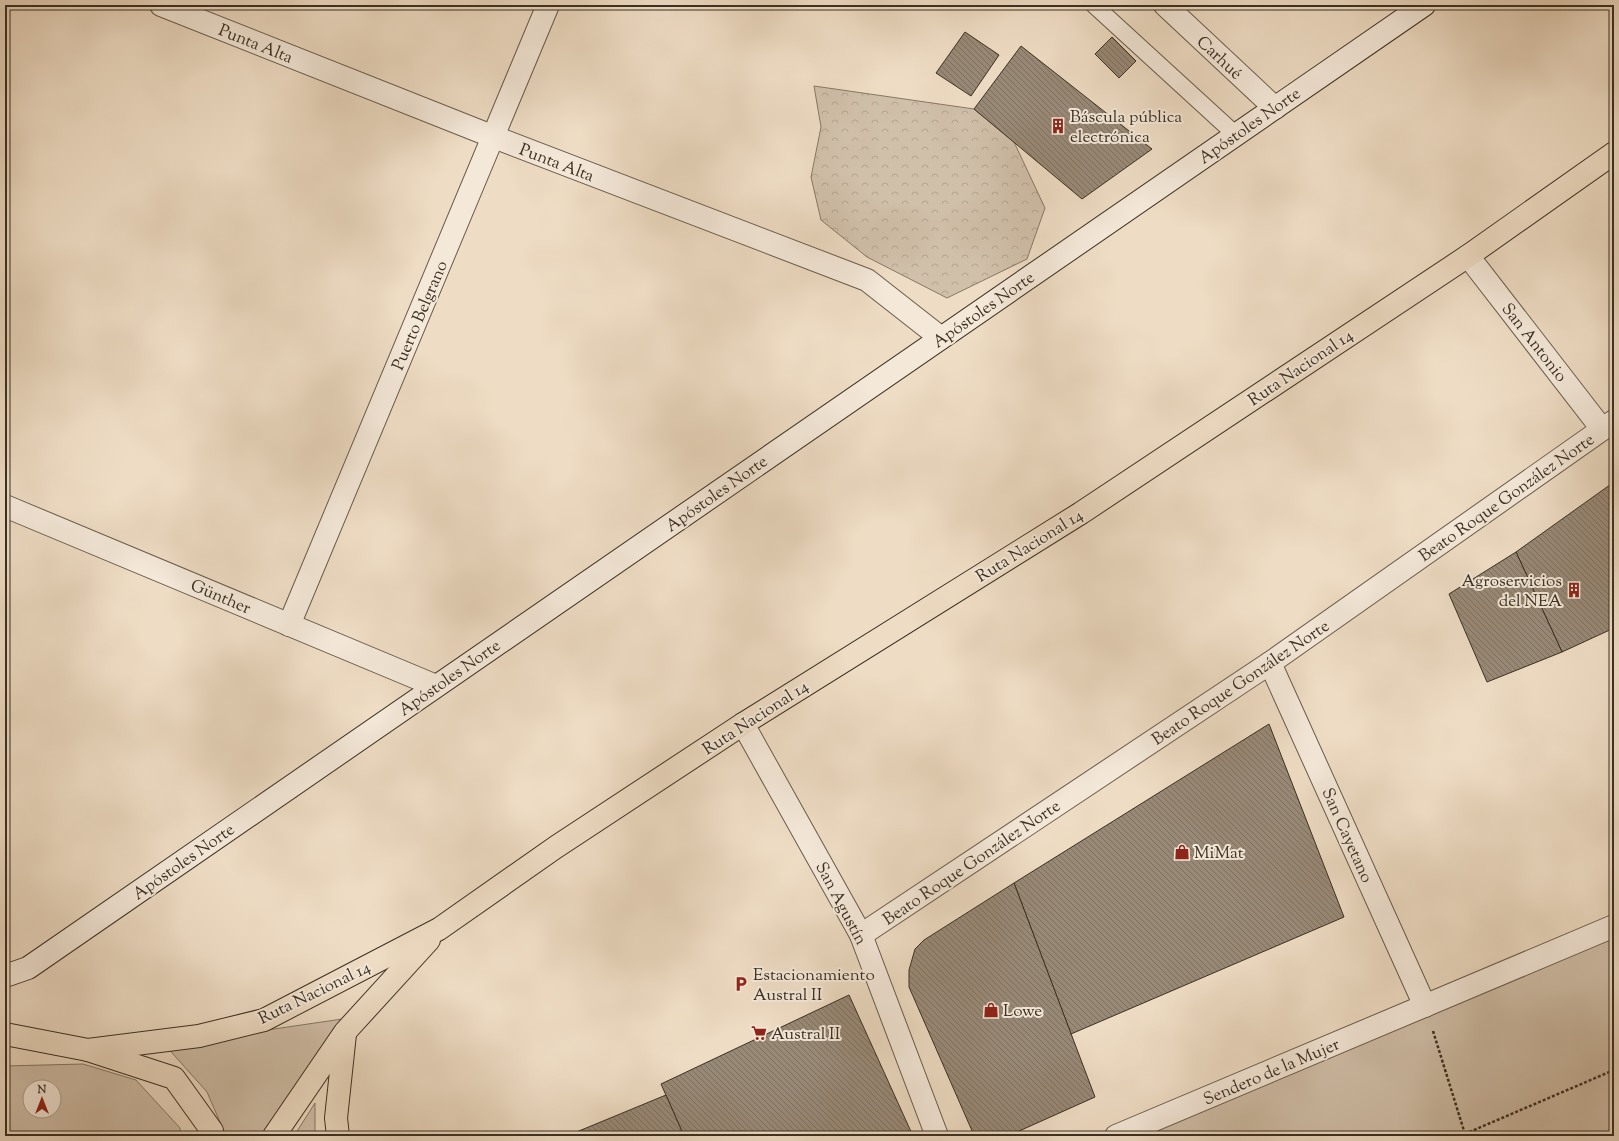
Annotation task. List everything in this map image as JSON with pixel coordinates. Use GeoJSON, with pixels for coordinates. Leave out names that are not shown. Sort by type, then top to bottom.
{"type":"FeatureCollection","features":[{"type":"Feature","properties":{"kind":"highway","name":"Ruta Nacional 14"},"geometry":{"type":"LineString","coordinates":[[88,1050],[199,1036],[264,1020],[439,928],[556,847],[743,724],[1081,513],[1468,256],[1614,153]]}},
{"type":"Feature","properties":{"kind":"highway","name":"Ruta Nacional 14"},"geometry":{"type":"LineString","coordinates":[[274,1136],[345,1032],[439,928]]}},
{"type":"Feature","properties":{"kind":"highway"},"geometry":{"type":"LineString","coordinates":[[338,1136],[336,1118],[345,1032]]}},
{"type":"Feature","properties":{"kind":"highway","name":"Ruta Nacional 14"},"geometry":{"type":"LineString","coordinates":[[5,1034],[88,1050],[174,1078],[212,1131],[213,1136]]}},
{"type":"Feature","properties":{"kind":"street","name":"Punta Alta"},"geometry":{"type":"LineString","coordinates":[[161,5],[494,137],[868,280],[941,338]]}},
{"type":"Feature","properties":{"kind":"street","name":"Puerto Belgrano"},"geometry":{"type":"LineString","coordinates":[[289,625],[548,5]]}},
{"type":"Feature","properties":{"kind":"street","name":"Carhué"},"geometry":{"type":"LineString","coordinates":[[1165,5],[1275,108]]}},
{"type":"Feature","properties":{"kind":"street","name":"Apóstoles Norte"},"geometry":{"type":"LineString","coordinates":[[5,976],[28,968],[1424,5]]}},
{"type":"Feature","properties":{"kind":"street","name":"San Antonio"},"geometry":{"type":"LineString","coordinates":[[1468,256],[1608,425]]}},
{"type":"Feature","properties":{"kind":"street","name":"Beato Roque González Norte"},"geometry":{"type":"LineString","coordinates":[[861,935],[1270,663],[1608,425]]}},
{"type":"Feature","properties":{"kind":"street","name":"Günther"},"geometry":{"type":"LineString","coordinates":[[5,506],[436,686]]}},
{"type":"Feature","properties":{"kind":"street","name":"San Cayetano"},"geometry":{"type":"LineString","coordinates":[[1270,663],[1425,1006]]}},
{"type":"Feature","properties":{"kind":"street","name":"San Agustín"},"geometry":{"type":"LineString","coordinates":[[743,724],[861,935],[937,1136]]}},
{"type":"Feature","properties":{"kind":"street","name":"Sendero de la Mujer"},"geometry":{"type":"LineString","coordinates":[[1116,1136],[1614,926]]}},
{"type":"Feature","properties":{"kind":"lane"},"geometry":{"type":"LineString","coordinates":[[1094,5],[1236,135]]}},
{"type":"Feature","properties":{"kind":"path"},"geometry":{"type":"LineString","coordinates":[[1425,1006],[1465,1134]]}},
{"type":"Feature","properties":{"kind":"path"},"geometry":{"type":"LineString","coordinates":[[1460,1136],[1614,1070]]}},
{"type":"Feature","properties":{"kind":"green space"},"geometry":{"type":"Polygon","coordinates":[[[814,86],[974,109],[1014,142],[1045,208],[1027,259],[947,298],[867,257],[821,220],[811,177],[821,127],[814,86]]]}},
{"type":"Feature","properties":{"kind":"green space"},"geometry":{"type":"Polygon","coordinates":[[[1614,926],[1614,1136],[1116,1136],[1614,926]]]}},
{"type":"Feature","properties":{"kind":"green space"},"geometry":{"type":"Polygon","coordinates":[[[349,1018],[261,1136],[226,1136],[207,1092],[165,1045],[349,1018]]]}},
{"type":"Feature","properties":{"kind":"green space"},"geometry":{"type":"Polygon","coordinates":[[[83,1064],[136,1080],[180,1128],[181,1136],[5,1136],[5,1066],[83,1064]]]}},
{"type":"Feature","properties":{"kind":"green space"},"geometry":{"type":"Polygon","coordinates":[[[315,1103],[315,1136],[294,1136],[315,1103]]]}},
{"type":"Feature","properties":{"kind":"building"},"geometry":{"type":"Polygon","coordinates":[[[965,32],[999,55],[971,96],[936,73],[965,32]]]}},
{"type":"Feature","properties":{"kind":"building"},"geometry":{"type":"Polygon","coordinates":[[[1112,37],[1136,61],[1119,78],[1095,54],[1112,37]]]}},
{"type":"Feature","properties":{"kind":"building","name":"Báscula pública electrónica"},"geometry":{"type":"Polygon","coordinates":[[[1021,46],[1152,149],[1082,199],[974,109],[1021,46]]]}},
{"type":"Feature","properties":{"kind":"building","name":"Agroservicios del NEA"},"geometry":{"type":"Polygon","coordinates":[[[1614,482],[1614,628],[1562,652],[1516,552],[1614,482]]]}},
{"type":"Feature","properties":{"kind":"building"},"geometry":{"type":"Polygon","coordinates":[[[1516,552],[1562,652],[1487,682],[1449,594],[1516,552]]]}},
{"type":"Feature","properties":{"kind":"building"},"geometry":{"type":"Polygon","coordinates":[[[1269,724],[1344,917],[1071,1034],[1014,883],[1269,724]]]}},
{"type":"Feature","properties":{"kind":"building","name":"Lowe"},"geometry":{"type":"Polygon","coordinates":[[[1014,883],[1095,1097],[1008,1136],[987,1136],[973,1133],[909,987],[909,970],[915,949],[924,940],[1014,883]]]}},
{"type":"Feature","properties":{"kind":"building"},"geometry":{"type":"Polygon","coordinates":[[[849,995],[913,1136],[684,1136],[661,1084],[849,995]]]}},
{"type":"Feature","properties":{"kind":"building"},"geometry":{"type":"Polygon","coordinates":[[[666,1095],[684,1136],[576,1136],[574,1133],[666,1095]]]}},
{"type":"Feature","properties":{"kind":"place","name":"Báscula pública electrónica"},"geometry":{"type":"Point","coordinates":[1058,126]}},
{"type":"Feature","properties":{"kind":"place","name":"Agroservicios del NEA"},"geometry":{"type":"Point","coordinates":[1574,590]}},
{"type":"Feature","properties":{"kind":"place","name":"MiMat"},"geometry":{"type":"Point","coordinates":[1182,852]}},
{"type":"Feature","properties":{"kind":"place","name":"Estacionamiento Austral II"},"geometry":{"type":"Point","coordinates":[741,984]}},
{"type":"Feature","properties":{"kind":"place","name":"Lowe"},"geometry":{"type":"Point","coordinates":[991,1010]}},
{"type":"Feature","properties":{"kind":"place","name":"Austral II"},"geometry":{"type":"Point","coordinates":[759,1033]}}]}
